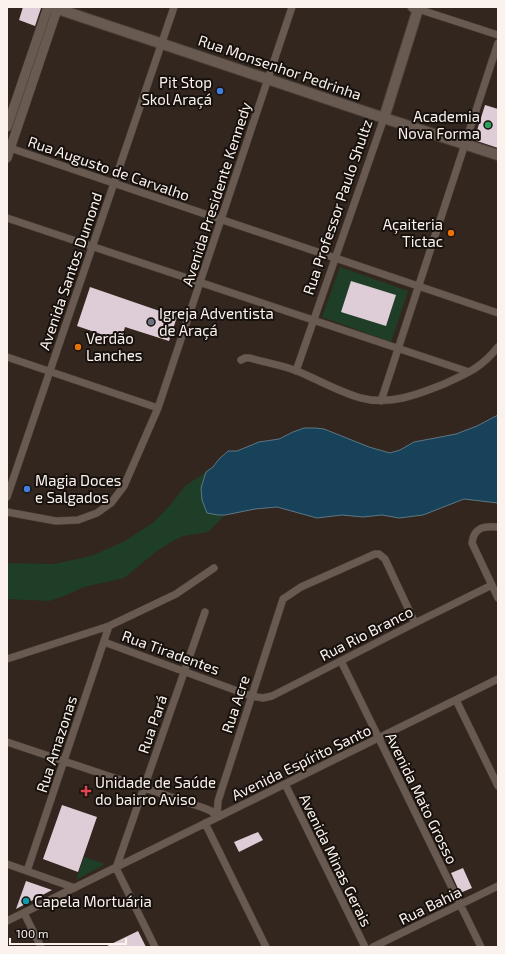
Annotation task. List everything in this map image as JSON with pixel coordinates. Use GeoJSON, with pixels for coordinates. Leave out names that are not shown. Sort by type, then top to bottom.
{"type":"FeatureCollection","features":[{"type":"Feature","properties":{"kind":"main road","name":"Rua Monsenhor Pedrinha"},"geometry":{"type":"LineString","coordinates":[[54,7],[161,44],[498,155]]}},
{"type":"Feature","properties":{"kind":"main road","name":"Rua Professor Paulo Shultz"},"geometry":{"type":"LineString","coordinates":[[384,118],[416,8]]}},
{"type":"Feature","properties":{"kind":"street"},"geometry":{"type":"LineString","coordinates":[[7,127],[54,7]]}},
{"type":"Feature","properties":{"kind":"street"},"geometry":{"type":"LineString","coordinates":[[7,158],[54,7]]}},
{"type":"Feature","properties":{"kind":"street","name":"Avenida Santos Dumond"},"geometry":{"type":"LineString","coordinates":[[7,497],[174,7]]}},
{"type":"Feature","properties":{"kind":"street","name":"Avenida Presidente Kennedy"},"geometry":{"type":"LineString","coordinates":[[7,512],[56,520],[78,520],[97,513],[111,503],[124,486],[158,408],[292,7]]}},
{"type":"Feature","properties":{"kind":"street"},"geometry":{"type":"LineString","coordinates":[[416,8],[498,35]]}},
{"type":"Feature","properties":{"kind":"street"},"geometry":{"type":"LineString","coordinates":[[381,401],[498,43]]}},
{"type":"Feature","properties":{"kind":"street","name":"Rua Professor Paulo Shultz"},"geometry":{"type":"LineString","coordinates":[[296,371],[384,118]]}},
{"type":"Feature","properties":{"kind":"street","name":"Rua Augusto de Carvalho"},"geometry":{"type":"LineString","coordinates":[[9,148],[498,313]]}},
{"type":"Feature","properties":{"kind":"street"},"geometry":{"type":"LineString","coordinates":[[7,218],[469,372]]}},
{"type":"Feature","properties":{"kind":"street"},"geometry":{"type":"LineString","coordinates":[[240,360],[250,358],[296,371],[363,399],[381,401],[401,399],[424,392],[469,372],[487,360],[498,347]]}},
{"type":"Feature","properties":{"kind":"street"},"geometry":{"type":"LineString","coordinates":[[7,357],[158,408]]}},
{"type":"Feature","properties":{"kind":"street"},"geometry":{"type":"LineString","coordinates":[[498,527],[481,528],[475,531],[472,537],[472,543],[498,598]]}},
{"type":"Feature","properties":{"kind":"street","name":"Rua Acre"},"geometry":{"type":"LineString","coordinates":[[217,817],[218,801],[251,696],[284,599],[301,587],[375,554],[379,554],[385,559],[415,623]]}},
{"type":"Feature","properties":{"kind":"street"},"geometry":{"type":"LineString","coordinates":[[7,659],[109,626],[176,594],[214,568]]}},
{"type":"Feature","properties":{"kind":"street","name":"Rua Rio Branco"},"geometry":{"type":"LineString","coordinates":[[251,696],[263,698],[272,696],[492,585]]}},
{"type":"Feature","properties":{"kind":"street","name":"Rua Pará"},"geometry":{"type":"LineString","coordinates":[[116,868],[205,612]]}},
{"type":"Feature","properties":{"kind":"street","name":"Rua Amazonas"},"geometry":{"type":"LineString","coordinates":[[27,871],[109,626]]}},
{"type":"Feature","properties":{"kind":"street","name":"Rua Tiradentes"},"geometry":{"type":"LineString","coordinates":[[104,642],[251,696]]}},
{"type":"Feature","properties":{"kind":"street","name":"Avenida Mato Grosso"},"geometry":{"type":"LineString","coordinates":[[341,661],[481,947]]}},
{"type":"Feature","properties":{"kind":"street","name":"Avenida Espírito Santo"},"geometry":{"type":"LineString","coordinates":[[7,921],[498,679]]}},
{"type":"Feature","properties":{"kind":"street"},"geometry":{"type":"LineString","coordinates":[[456,700],[498,786]]}},
{"type":"Feature","properties":{"kind":"street"},"geometry":{"type":"LineString","coordinates":[[7,742],[204,808],[212,811],[217,817]]}},
{"type":"Feature","properties":{"kind":"street","name":"Avenida Minas Gerais"},"geometry":{"type":"LineString","coordinates":[[285,784],[365,947]]}},
{"type":"Feature","properties":{"kind":"street"},"geometry":{"type":"LineString","coordinates":[[205,823],[266,947]]}},
{"type":"Feature","properties":{"kind":"street"},"geometry":{"type":"LineString","coordinates":[[7,864],[75,888]]}},
{"type":"Feature","properties":{"kind":"street"},"geometry":{"type":"LineString","coordinates":[[116,868],[154,947]]}},
{"type":"Feature","properties":{"kind":"street"},"geometry":{"type":"LineString","coordinates":[[48,878],[54,882],[58,889],[58,892],[52,899]]}},
{"type":"Feature","properties":{"kind":"street","name":"Rua Bahia"},"geometry":{"type":"LineString","coordinates":[[373,947],[498,886]]}},
{"type":"Feature","properties":{"kind":"street"},"geometry":{"type":"LineString","coordinates":[[24,913],[40,947]]}},
{"type":"Feature","properties":{"kind":"green space"},"geometry":{"type":"Polygon","coordinates":[[[340,267],[408,291],[391,342],[322,317],[340,267]]]}},
{"type":"Feature","properties":{"kind":"green space"},"geometry":{"type":"Polygon","coordinates":[[[206,472],[202,492],[203,502],[207,513],[225,515],[208,532],[183,536],[173,541],[157,551],[124,578],[84,587],[49,601],[7,599],[7,563],[54,564],[91,556],[125,541],[154,522],[173,502],[185,486],[206,472]]]}},
{"type":"Feature","properties":{"kind":"green space"},"geometry":{"type":"Polygon","coordinates":[[[84,857],[105,864],[76,880],[84,857]]]}},
{"type":"Feature","properties":{"kind":"water"},"geometry":{"type":"Polygon","coordinates":[[[498,415],[498,503],[464,499],[423,515],[399,518],[382,515],[363,517],[342,515],[317,518],[277,507],[218,515],[207,513],[202,500],[201,488],[206,472],[213,467],[228,451],[237,451],[259,442],[279,439],[304,428],[324,429],[369,447],[390,453],[400,450],[414,442],[456,434],[477,426],[498,415]]]}},
{"type":"Feature","properties":{"kind":"building"},"geometry":{"type":"Polygon","coordinates":[[[23,7],[41,8],[35,26],[19,20],[23,7]]]}},
{"type":"Feature","properties":{"kind":"building","name":"Academia Nova Forma"},"geometry":{"type":"Polygon","coordinates":[[[485,105],[498,109],[498,148],[474,140],[485,105]]]}},
{"type":"Feature","properties":{"kind":"building"},"geometry":{"type":"Polygon","coordinates":[[[351,281],[396,295],[386,326],[341,312],[351,281]]]}},
{"type":"Feature","properties":{"kind":"building"},"geometry":{"type":"Polygon","coordinates":[[[90,287],[177,317],[169,341],[125,327],[121,341],[77,326],[90,287]]]}},
{"type":"Feature","properties":{"kind":"building"},"geometry":{"type":"Polygon","coordinates":[[[62,805],[97,817],[78,872],[43,859],[62,805]]]}},
{"type":"Feature","properties":{"kind":"building"},"geometry":{"type":"Polygon","coordinates":[[[258,832],[263,840],[239,852],[234,842],[258,832]]]}},
{"type":"Feature","properties":{"kind":"building"},"geometry":{"type":"Polygon","coordinates":[[[463,868],[472,888],[460,893],[451,873],[463,868]]]}},
{"type":"Feature","properties":{"kind":"building","name":"Capela Mortuária"},"geometry":{"type":"Polygon","coordinates":[[[26,881],[52,890],[16,909],[26,881]]]}},
{"type":"Feature","properties":{"kind":"building"},"geometry":{"type":"Polygon","coordinates":[[[138,931],[146,947],[105,947],[138,931]]]}},
{"type":"Feature","properties":{"kind":"place","name":"Pit Stop Skol Araçá"},"geometry":{"type":"Point","coordinates":[220,91]}},
{"type":"Feature","properties":{"kind":"place","name":"Academia Nova Forma"},"geometry":{"type":"Point","coordinates":[488,125]}},
{"type":"Feature","properties":{"kind":"place","name":"Açaiteria Tictac"},"geometry":{"type":"Point","coordinates":[451,233]}},
{"type":"Feature","properties":{"kind":"place","name":"Igreja Adventista de Araçá"},"geometry":{"type":"Point","coordinates":[151,322]}},
{"type":"Feature","properties":{"kind":"place","name":"Verdão Lanches"},"geometry":{"type":"Point","coordinates":[78,347]}},
{"type":"Feature","properties":{"kind":"place","name":"Magia Doces e Salgados"},"geometry":{"type":"Point","coordinates":[27,489]}},
{"type":"Feature","properties":{"kind":"place","name":"Unidade de Saúde do bairro Aviso"},"geometry":{"type":"Point","coordinates":[86,791]}},
{"type":"Feature","properties":{"kind":"place","name":"Capela Mortuária"},"geometry":{"type":"Point","coordinates":[26,901]}}]}
